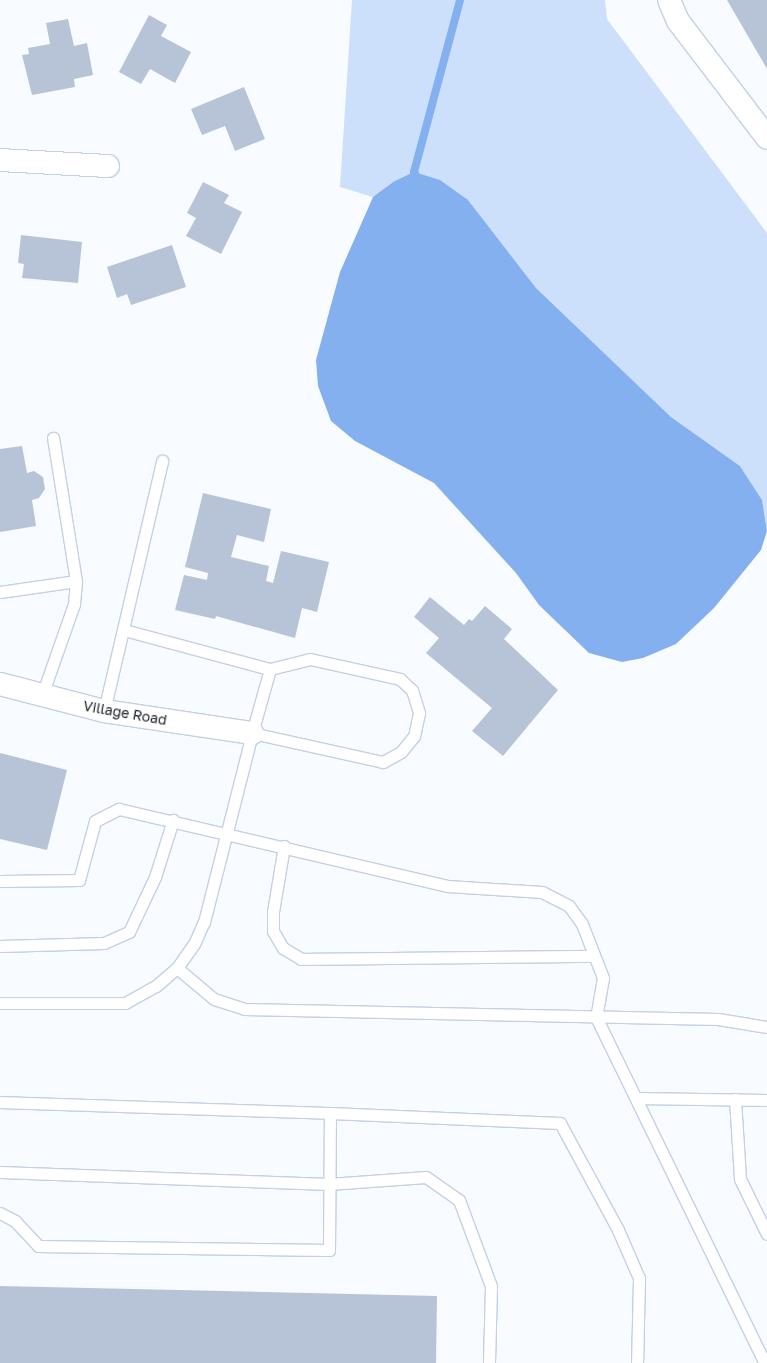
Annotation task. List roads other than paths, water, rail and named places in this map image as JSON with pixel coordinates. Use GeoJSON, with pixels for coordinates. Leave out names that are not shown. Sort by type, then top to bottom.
{"type":"FeatureCollection","features":[{"type":"Feature","properties":{"kind":"street"},"geometry":{"type":"LineString","coordinates":[[669,0],[678,21],[767,138]]}},
{"type":"Feature","properties":{"kind":"street"},"geometry":{"type":"LineString","coordinates":[[0,160],[108,166]]}},
{"type":"Feature","properties":{"kind":"street","name":"Village Road"},"geometry":{"type":"LineString","coordinates":[[0,684],[104,711],[252,733]]}},
{"type":"Feature","properties":{"kind":"lane"},"geometry":{"type":"LineString","coordinates":[[42,695],[74,604],[76,581],[53,438]]}},
{"type":"Feature","properties":{"kind":"lane"},"geometry":{"type":"LineString","coordinates":[[104,711],[162,461]]}},
{"type":"Feature","properties":{"kind":"lane"},"geometry":{"type":"LineString","coordinates":[[0,592],[76,581]]}},
{"type":"Feature","properties":{"kind":"lane"},"geometry":{"type":"LineString","coordinates":[[124,630],[270,668],[310,659],[400,679],[412,690],[419,713],[414,736],[401,752],[383,762],[252,733]]}},
{"type":"Feature","properties":{"kind":"lane"},"geometry":{"type":"LineString","coordinates":[[0,1003],[125,1003],[147,992],[177,968],[194,944],[204,922],[270,668]]}},
{"type":"Feature","properties":{"kind":"lane"},"geometry":{"type":"LineString","coordinates":[[0,880],[79,880],[95,821],[119,809],[173,820],[448,886],[542,892],[569,906],[582,924],[603,978],[596,1017],[765,1363]]}},
{"type":"Feature","properties":{"kind":"lane"},"geometry":{"type":"LineString","coordinates":[[0,946],[104,943],[129,932],[155,877],[173,820]]}},
{"type":"Feature","properties":{"kind":"lane"},"geometry":{"type":"LineString","coordinates":[[284,846],[272,912],[272,931],[282,948],[301,959],[594,956]]}},
{"type":"Feature","properties":{"kind":"lane"},"geometry":{"type":"LineString","coordinates":[[177,968],[214,999],[244,1009],[718,1019],[767,1027]]}},
{"type":"Feature","properties":{"kind":"lane"},"geometry":{"type":"LineString","coordinates":[[636,1098],[767,1100]]}},
{"type":"Feature","properties":{"kind":"lane"},"geometry":{"type":"LineString","coordinates":[[735,1099],[740,1179],[767,1234]]}},
{"type":"Feature","properties":{"kind":"lane"},"geometry":{"type":"LineString","coordinates":[[0,1102],[560,1123],[618,1230],[639,1278],[637,1363]]}},
{"type":"Feature","properties":{"kind":"lane"},"geometry":{"type":"LineString","coordinates":[[0,1213],[15,1221],[38,1246],[329,1250],[330,1113]]}},
{"type":"Feature","properties":{"kind":"lane"},"geometry":{"type":"LineString","coordinates":[[0,1172],[329,1184],[426,1177],[459,1200],[491,1286],[489,1363]]}},
{"type":"Feature","properties":{"kind":"water"},"geometry":{"type":"Polygon","coordinates":[[[414,172],[440,180],[468,200],[536,288],[671,417],[740,466],[762,500],[767,531],[761,550],[714,608],[676,644],[643,658],[622,662],[589,653],[539,605],[516,573],[434,483],[355,441],[331,421],[318,386],[316,360],[340,272],[373,197],[393,182],[414,172]]]}},
{"type":"Feature","properties":{"kind":"waterway"},"geometry":{"type":"LineString","coordinates":[[419,181],[414,172],[460,0]]}}]}
